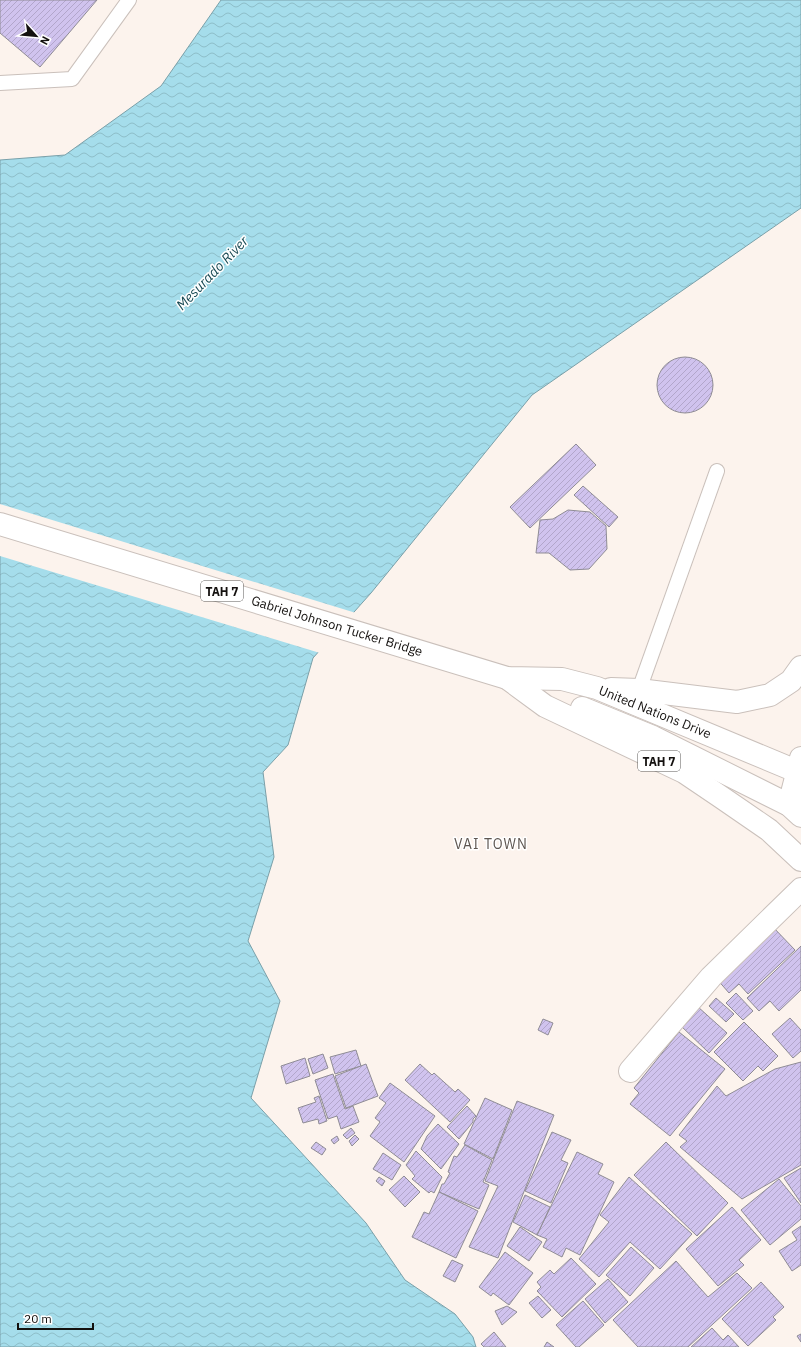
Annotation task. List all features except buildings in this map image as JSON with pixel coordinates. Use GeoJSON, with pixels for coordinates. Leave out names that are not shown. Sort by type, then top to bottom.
{"type":"FeatureCollection","features":[{"type":"Feature","properties":{"kind":"main road","name":"Gabriel Johnson Tucker Bridge"},"geometry":{"type":"LineString","coordinates":[[0,524],[444,658]]}},
{"type":"Feature","properties":{"kind":"main road","name":"United Nations Drive"},"geometry":{"type":"LineString","coordinates":[[444,658],[507,678],[562,679],[597,688],[800,768],[795,810]]}},
{"type":"Feature","properties":{"kind":"main road"},"geometry":{"type":"LineString","coordinates":[[597,688],[639,690],[737,702],[770,695],[791,681],[801,667]]}},
{"type":"Feature","properties":{"kind":"main road"},"geometry":{"type":"LineString","coordinates":[[507,678],[653,737],[795,810]]}},
{"type":"Feature","properties":{"kind":"main road","name":"United Nations Drive"},"geometry":{"type":"LineString","coordinates":[[507,678],[545,706],[684,772],[769,830],[801,860]]}},
{"type":"Feature","properties":{"kind":"main road"},"geometry":{"type":"LineString","coordinates":[[630,1071],[711,977],[801,889]]}},
{"type":"Feature","properties":{"kind":"lane"},"geometry":{"type":"LineString","coordinates":[[0,83],[72,79],[129,0]]}},
{"type":"Feature","properties":{"kind":"lane"},"geometry":{"type":"LineString","coordinates":[[639,690],[717,471]]}},
{"type":"Feature","properties":{"kind":"water","name":"Mesurado River"},"geometry":{"type":"Polygon","coordinates":[[[221,0],[801,0],[801,208],[532,395],[371,593],[313,658],[288,745],[263,772],[274,857],[248,941],[280,1001],[251,1098],[366,1223],[405,1280],[455,1314],[473,1337],[476,1347],[0,1347],[0,160],[65,155],[161,86],[221,0]]]}},
{"type":"Feature","properties":{"kind":"pier"},"geometry":{"type":"Polygon","coordinates":[[[0,504],[356,613],[320,653],[0,556],[0,504]]]}},
{"type":"Feature","properties":{"kind":"district","name":"VAI TOWN"},"geometry":{"type":"Point","coordinates":[491,844]}}]}
